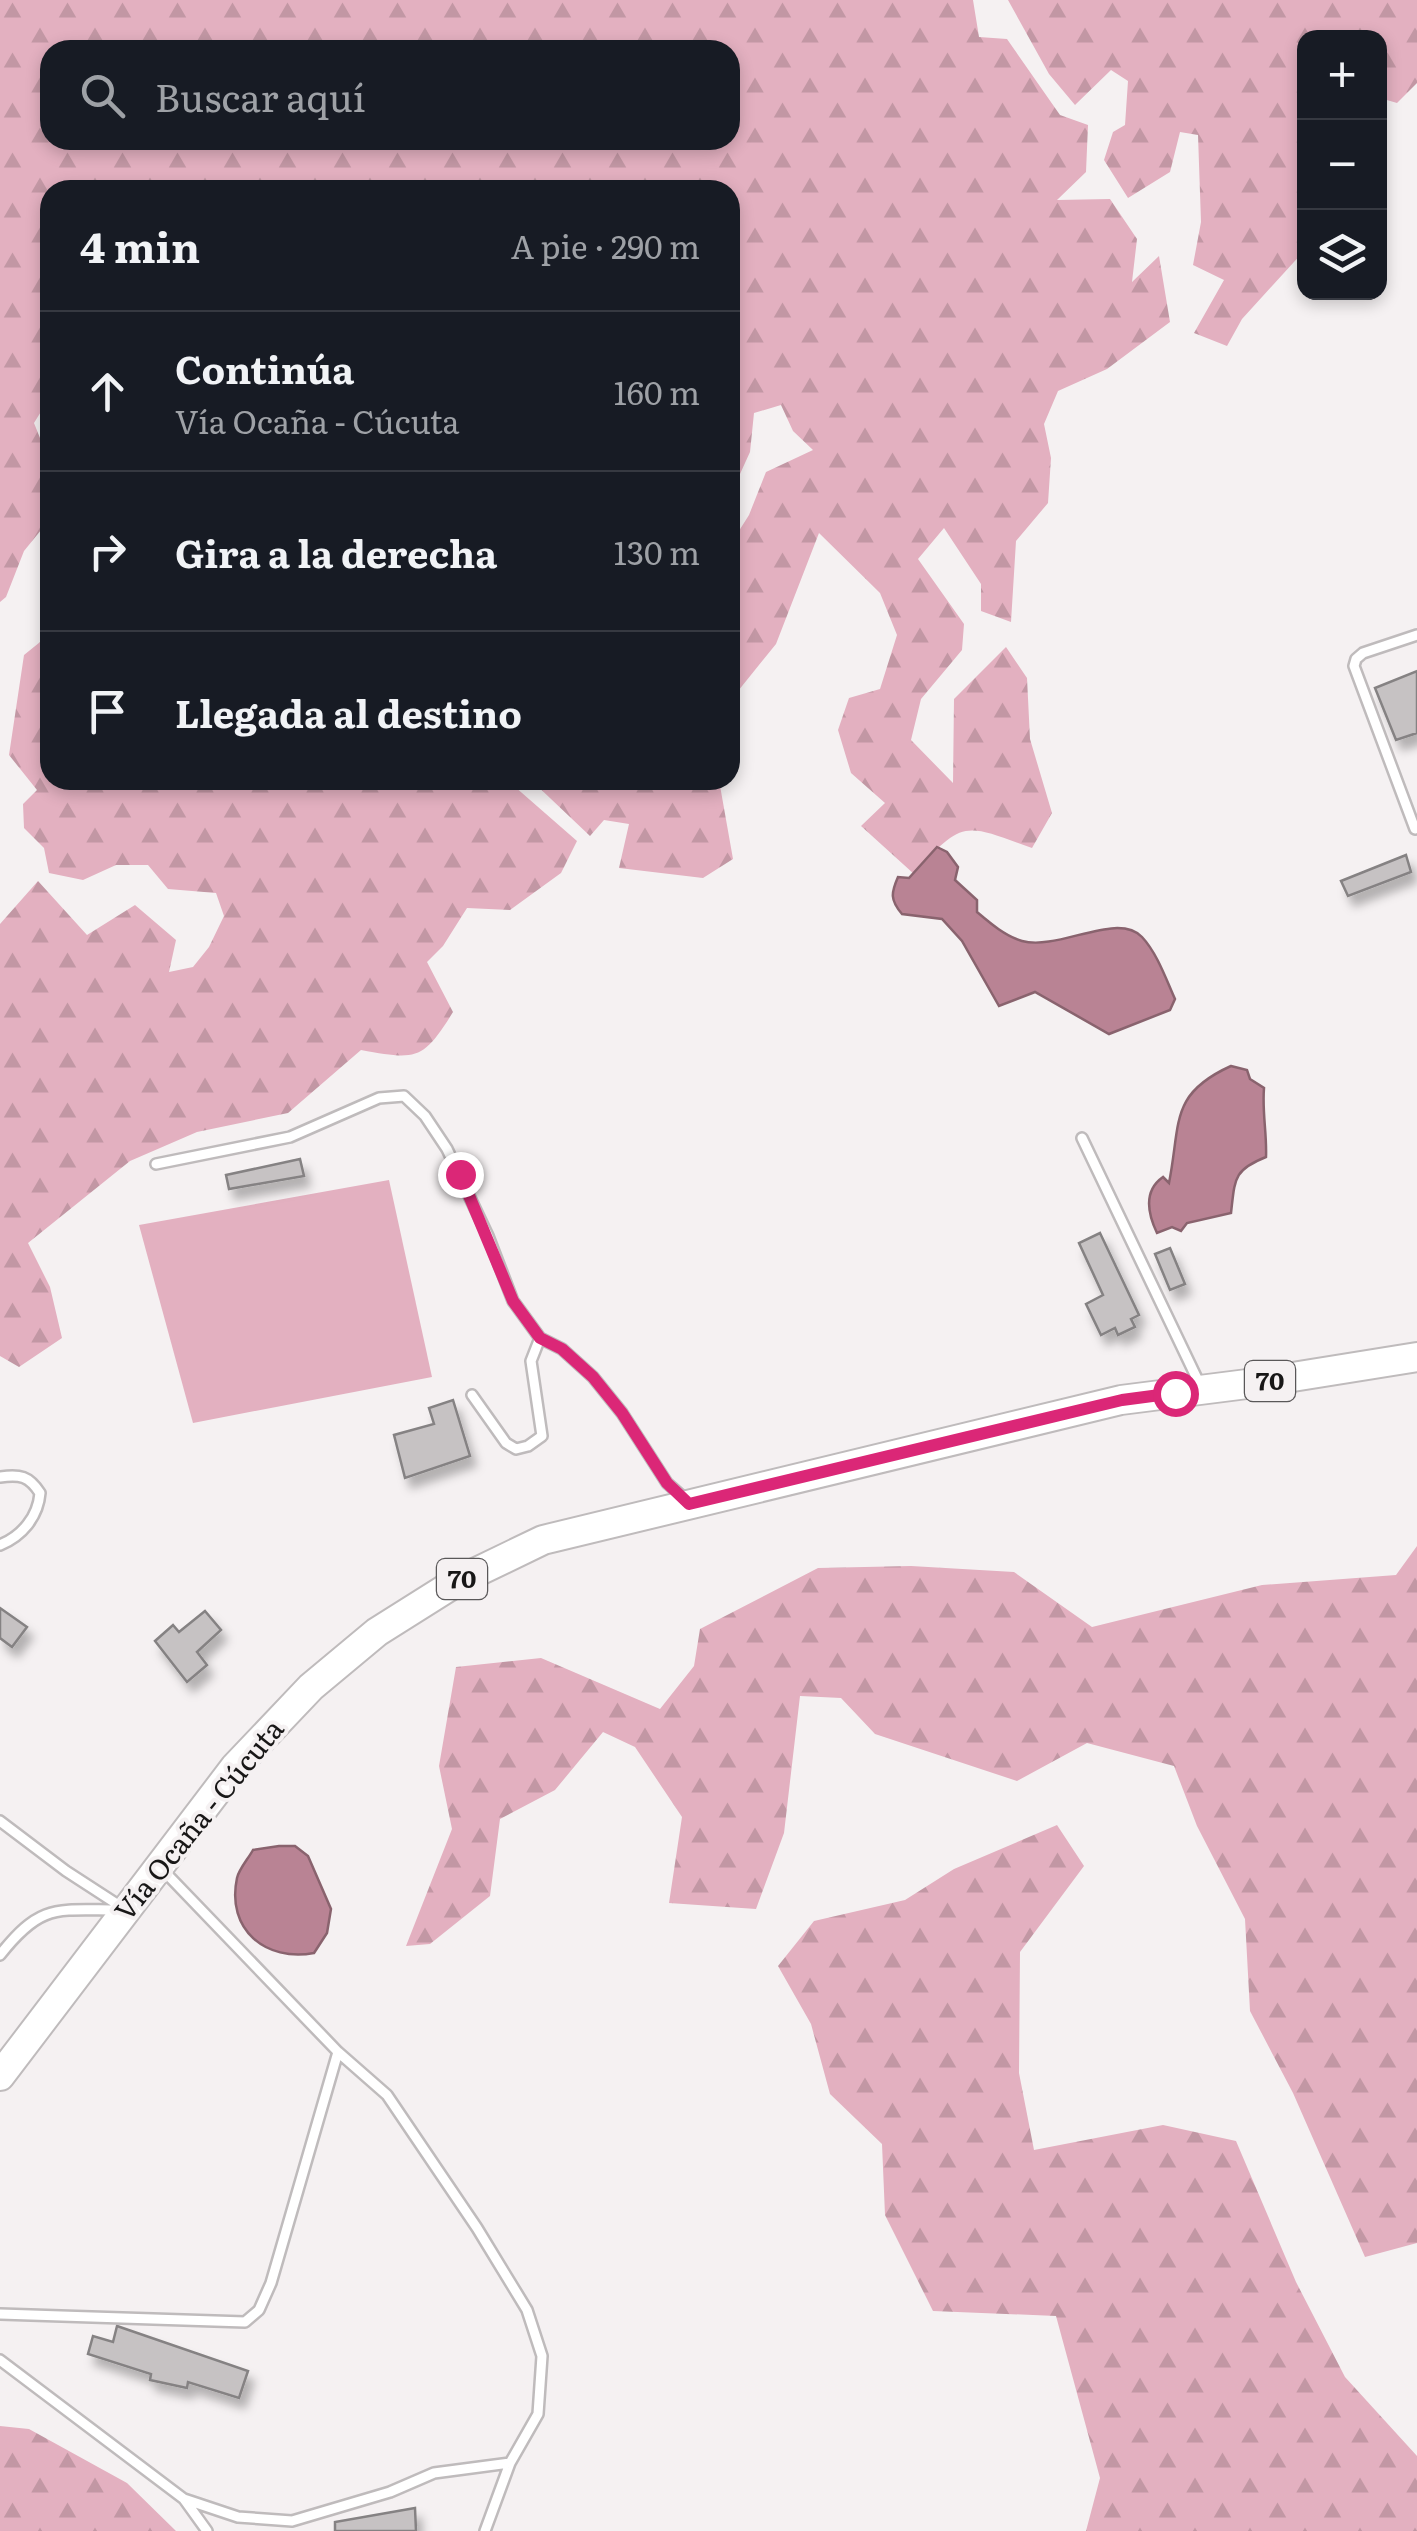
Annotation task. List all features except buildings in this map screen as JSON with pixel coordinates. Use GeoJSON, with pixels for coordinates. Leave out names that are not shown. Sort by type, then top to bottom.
{"type":"FeatureCollection","features":[{"type":"Feature","properties":{"kind":"main road","name":"Vía Ocaña - Cúcuta"},"geometry":{"type":"LineString","coordinates":[[8,2059],[235,1766],[311,1687],[378,1632],[458,1581],[543,1540],[1122,1400],[1417,1357]]}},
{"type":"Feature","properties":{"kind":"lane"},"geometry":{"type":"LineString","coordinates":[[1415,829],[1354,666],[1364,653],[1417,635]]}},
{"type":"Feature","properties":{"kind":"lane"},"geometry":{"type":"LineString","coordinates":[[156,1164],[290,1137],[379,1098],[404,1096],[447,1149],[513,1301],[540,1338],[562,1349],[593,1377],[622,1413],[667,1483],[689,1504]]}},
{"type":"Feature","properties":{"kind":"lane"},"geometry":{"type":"LineString","coordinates":[[1082,1138],[1202,1390]]}},
{"type":"Feature","properties":{"kind":"lane"},"geometry":{"type":"LineString","coordinates":[[472,1395],[506,1443],[522,1448],[536,1442],[542,1436],[531,1361],[540,1338]]}},
{"type":"Feature","properties":{"kind":"lane"},"geometry":{"type":"LineString","coordinates":[[0,1477],[27,1477],[40,1493],[39,1510],[24,1530],[0,1546]]}},
{"type":"Feature","properties":{"kind":"lane"},"geometry":{"type":"LineString","coordinates":[[0,1821],[126,1910]]}},
{"type":"Feature","properties":{"kind":"lane"},"geometry":{"type":"LineString","coordinates":[[158,1866],[338,2052],[387,2096],[478,2228],[526,2310],[542,2356],[538,2414],[510,2463],[485,2531]]}},
{"type":"Feature","properties":{"kind":"lane"},"geometry":{"type":"LineString","coordinates":[[0,1955],[32,1920],[50,1910],[126,1910]]}},
{"type":"Feature","properties":{"kind":"lane"},"geometry":{"type":"LineString","coordinates":[[0,2314],[244,2322],[260,2310],[338,2052]]}},
{"type":"Feature","properties":{"kind":"lane"},"geometry":{"type":"LineString","coordinates":[[0,2360],[184,2499],[207,2531]]}},
{"type":"Feature","properties":{"kind":"lane"},"geometry":{"type":"LineString","coordinates":[[184,2499],[238,2517],[292,2520],[390,2492],[434,2473],[510,2463]]}},
{"type":"Feature","properties":{"kind":"green space"},"geometry":{"type":"Polygon","coordinates":[[[0,0],[973,0],[979,37],[1007,39],[1060,115],[1088,125],[1086,172],[1057,200],[1110,199],[1137,239],[1132,282],[1159,256],[1170,322],[1107,369],[1058,391],[1044,424],[1051,458],[1048,503],[1016,541],[1011,622],[981,611],[981,584],[944,528],[918,559],[964,624],[962,650],[921,699],[911,740],[953,783],[954,699],[1006,647],[1027,678],[1030,739],[1052,813],[1032,848],[992,834],[966,831],[944,843],[914,874],[861,826],[885,803],[851,773],[838,730],[849,698],[880,689],[897,635],[880,593],[819,533],[776,644],[740,689],[740,529],[766,472],[813,450],[793,431],[781,405],[754,413],[750,452],[740,474],[740,180],[40,180],[40,413],[34,423],[40,438],[40,531],[24,551],[6,597],[0,602],[0,0]]]}},
{"type":"Feature","properties":{"kind":"green space"},"geometry":{"type":"Polygon","coordinates":[[[1008,0],[1417,0],[1417,83],[1397,103],[1387,100],[1387,30],[1297,30],[1297,259],[1242,319],[1227,346],[1194,333],[1224,280],[1193,265],[1201,222],[1198,135],[1180,132],[1170,172],[1128,198],[1104,160],[1113,132],[1125,125],[1128,81],[1111,70],[1075,105],[1049,74],[1008,0]]]}},
{"type":"Feature","properties":{"kind":"green space"},"geometry":{"type":"Polygon","coordinates":[[[40,642],[40,790],[518,790],[577,841],[561,873],[510,910],[467,908],[443,946],[427,962],[453,1012],[425,1048],[406,1055],[361,1050],[288,1113],[197,1132],[130,1161],[28,1243],[50,1287],[62,1338],[19,1367],[0,1356],[0,924],[38,881],[87,935],[135,905],[176,940],[169,972],[193,967],[209,947],[224,916],[216,893],[168,889],[148,865],[116,865],[83,880],[49,873],[44,848],[24,828],[23,804],[37,790],[9,755],[24,655],[40,642]]]}},
{"type":"Feature","properties":{"kind":"green space"},"geometry":{"type":"Polygon","coordinates":[[[542,790],[721,790],[733,859],[703,878],[619,868],[629,824],[604,820],[590,836],[542,790]]]}},
{"type":"Feature","properties":{"kind":"green space"},"geometry":{"type":"Polygon","coordinates":[[[389,1180],[432,1377],[193,1423],[139,1225],[389,1180]]]}},
{"type":"Feature","properties":{"kind":"green space"},"geometry":{"type":"Polygon","coordinates":[[[1417,1546],[1417,2243],[1365,2257],[1293,2093],[1250,2011],[1245,1919],[1197,1826],[1174,1766],[1087,1743],[1017,1781],[875,1734],[841,1698],[800,1696],[784,1833],[756,1909],[669,1903],[682,1817],[635,1747],[603,1732],[555,1790],[500,1819],[490,1896],[430,1944],[406,1946],[452,1829],[439,1766],[456,1667],[541,1658],[660,1709],[694,1666],[700,1629],[818,1568],[911,1566],[1014,1572],[1092,1627],[1262,1585],[1396,1575],[1417,1546]]]}},
{"type":"Feature","properties":{"kind":"green space"},"geometry":{"type":"Polygon","coordinates":[[[1057,1825],[1084,1866],[1020,1952],[1019,2073],[1034,2150],[1163,2125],[1236,2141],[1296,2282],[1345,2377],[1417,2456],[1417,2531],[1086,2531],[1100,2478],[1056,2316],[933,2311],[885,2215],[882,2144],[830,2094],[811,2024],[778,1966],[814,1921],[905,1900],[954,1869],[1057,1825]]]}},
{"type":"Feature","properties":{"kind":"green space"},"geometry":{"type":"Polygon","coordinates":[[[0,2426],[29,2429],[127,2483],[176,2531],[0,2531],[0,2426]]]}},
{"type":"Feature","properties":{"kind":"shaded area"},"geometry":{"type":"Polygon","coordinates":[[[937,847],[947,852],[958,867],[955,880],[977,900],[977,912],[1016,939],[1037,943],[1118,928],[1142,937],[1157,958],[1175,999],[1170,1010],[1109,1034],[1035,992],[999,1006],[962,941],[942,919],[902,914],[894,900],[898,877],[909,878],[937,847]]]}},
{"type":"Feature","properties":{"kind":"shaded area"},"geometry":{"type":"Polygon","coordinates":[[[1231,1066],[1247,1070],[1250,1079],[1264,1088],[1266,1157],[1241,1171],[1231,1213],[1187,1223],[1181,1231],[1172,1227],[1157,1233],[1151,1218],[1150,1196],[1163,1177],[1169,1183],[1181,1113],[1197,1088],[1231,1066]]]}},
{"type":"Feature","properties":{"kind":"shaded area"},"geometry":{"type":"Polygon","coordinates":[[[295,1846],[308,1856],[331,1909],[327,1933],[314,1953],[280,1952],[266,1947],[253,1938],[238,1913],[237,1878],[253,1850],[295,1846]]]}},
{"type":"Feature","properties":{"kind":"route"},"geometry":{"type":"LineString","coordinates":[[460,1174],[513,1301],[540,1338],[562,1349],[593,1377],[622,1413],[667,1483],[689,1504],[1122,1400],[1175,1393]]}}]}
